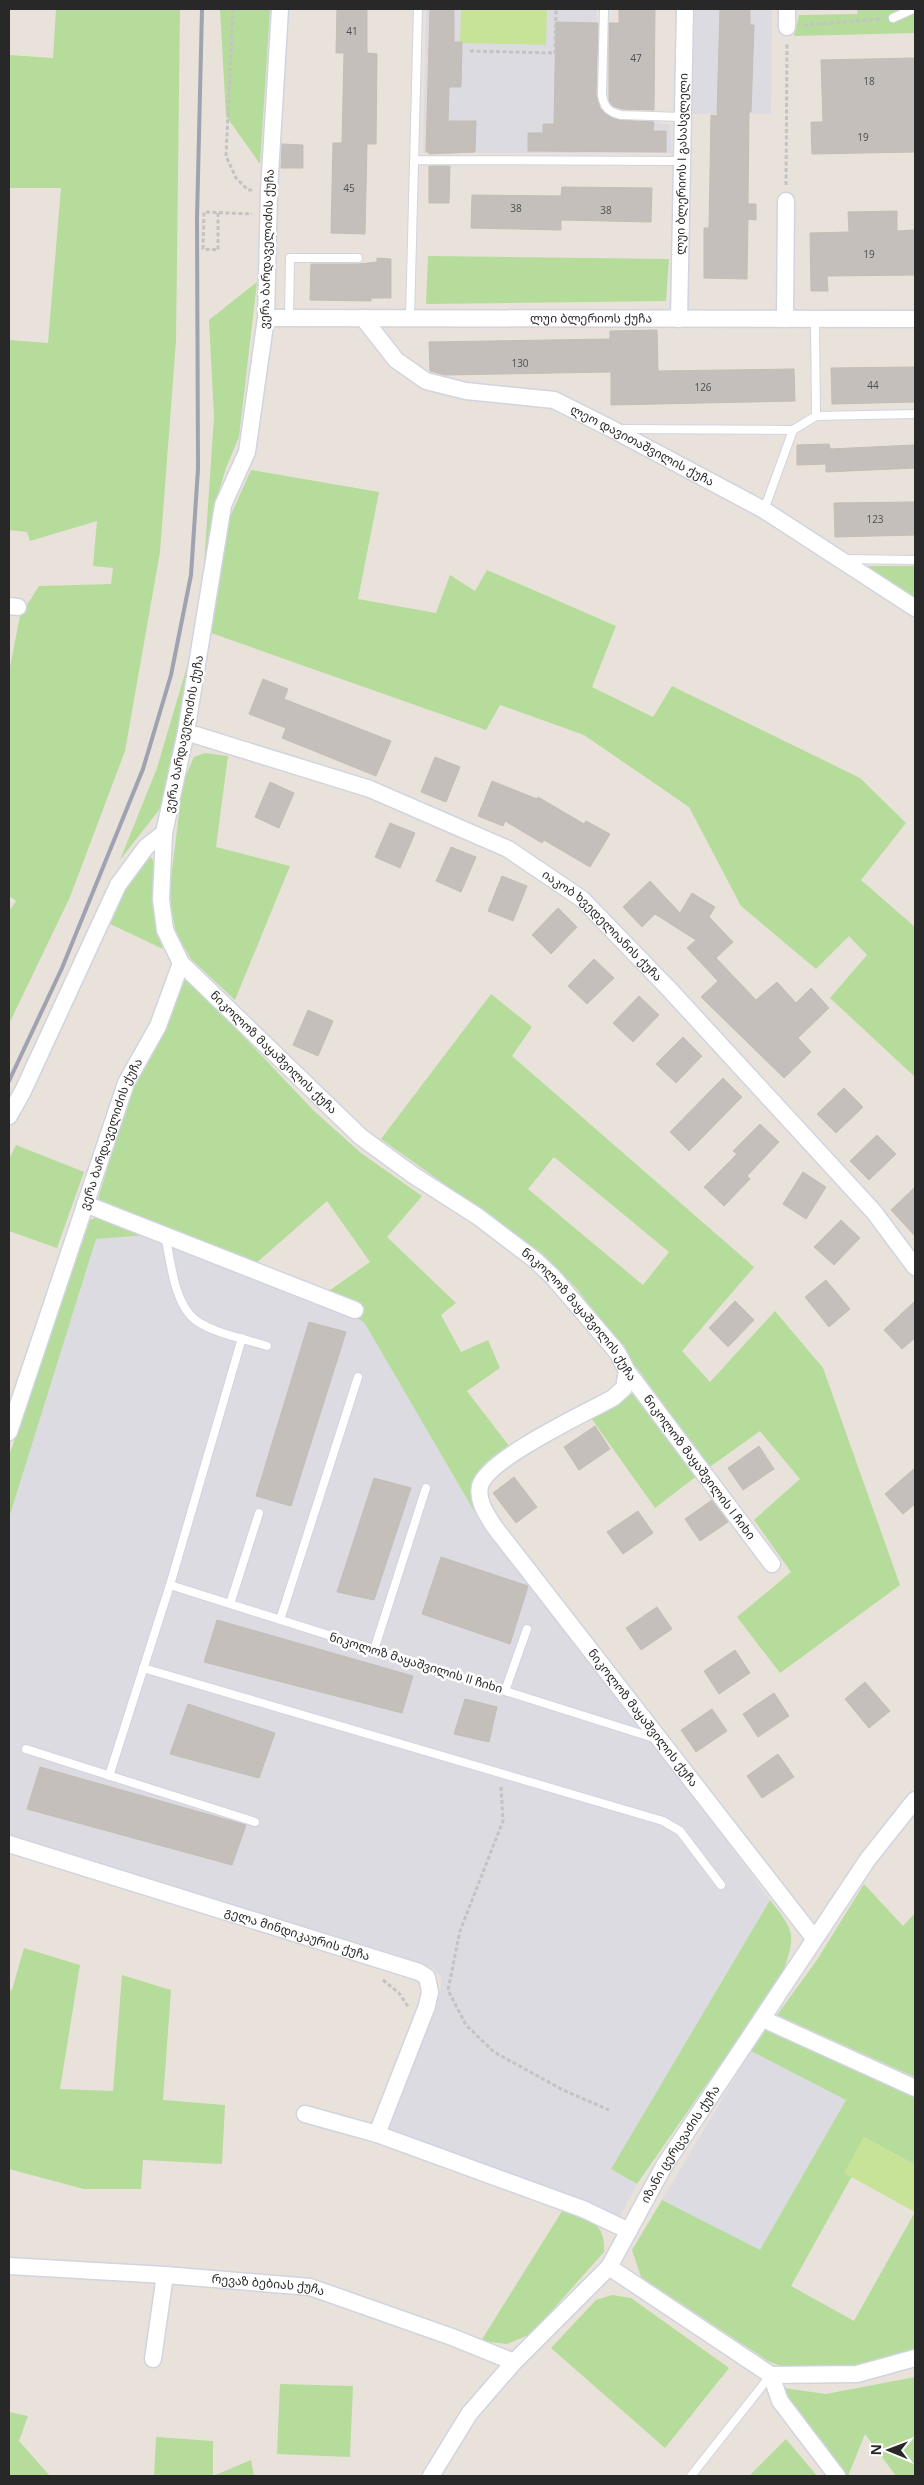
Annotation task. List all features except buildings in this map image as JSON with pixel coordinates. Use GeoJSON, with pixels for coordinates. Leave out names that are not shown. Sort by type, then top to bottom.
{"type":"FeatureCollection","features":[{"type":"Feature","properties":{"kind":"street","name":"ვერა ბარდაველიძის ქუჩა"},"geometry":{"type":"LineString","coordinates":[[9,1432],[126,1083],[158,1026],[181,963],[165,930],[161,899],[164,834],[186,732],[223,505],[247,452],[266,318],[269,191],[280,9]]}},
{"type":"Feature","properties":{"kind":"street","name":"ლუი ბლერიოს I გასასვლელი"},"geometry":{"type":"LineString","coordinates":[[679,319],[685,9]]}},
{"type":"Feature","properties":{"kind":"street"},"geometry":{"type":"LineString","coordinates":[[787,9],[788,27]]}},
{"type":"Feature","properties":{"kind":"street"},"geometry":{"type":"LineString","coordinates":[[786,201],[786,319]]}},
{"type":"Feature","properties":{"kind":"street","name":"ლუი ბლერიოს ქუჩა"},"geometry":{"type":"LineString","coordinates":[[266,318],[915,319]]}},
{"type":"Feature","properties":{"kind":"street","name":"ლეო დავითაშვილის ქუჩა"},"geometry":{"type":"LineString","coordinates":[[363,318],[396,360],[426,382],[466,391],[554,400],[612,428],[764,510],[915,608]]}},
{"type":"Feature","properties":{"kind":"street","name":"იაკობ ხვედელიანის ქუჩა"},"geometry":{"type":"LineString","coordinates":[[186,732],[370,789],[508,849],[582,900],[669,989],[874,1212],[915,1267]]}},
{"type":"Feature","properties":{"kind":"street"},"geometry":{"type":"LineString","coordinates":[[9,1116],[23,1091],[118,885],[146,847],[164,834]]}},
{"type":"Feature","properties":{"kind":"street","name":"ნიკოლოზ მაყაშვილის ქუჩა"},"geometry":{"type":"LineString","coordinates":[[181,963],[361,1137],[412,1175],[477,1216],[535,1260],[553,1277],[617,1352],[627,1371],[624,1388],[613,1398],[523,1447],[490,1471],[480,1485],[480,1504],[493,1525],[814,1938]]}},
{"type":"Feature","properties":{"kind":"street"},"geometry":{"type":"LineString","coordinates":[[85,1204],[355,1310]]}},
{"type":"Feature","properties":{"kind":"street","name":"ნიკოლოზ მაყაშვილის I ჩიხი"},"geometry":{"type":"LineString","coordinates":[[627,1371],[772,1564]]}},
{"type":"Feature","properties":{"kind":"street","name":"იზანი ცერცვაძის ქუჩა"},"geometry":{"type":"LineString","coordinates":[[431,2476],[469,2414],[514,2362],[610,2266],[664,2166],[763,2019],[814,1938],[868,1860],[915,1800]]}},
{"type":"Feature","properties":{"kind":"street","name":"გელა მინდიკაურის ქუჩა"},"geometry":{"type":"LineString","coordinates":[[9,1844],[420,1972],[427,1977],[430,1992],[427,2006],[377,2134]]}},
{"type":"Feature","properties":{"kind":"street"},"geometry":{"type":"LineString","coordinates":[[763,2019],[915,2088]]}},
{"type":"Feature","properties":{"kind":"street"},"geometry":{"type":"LineString","coordinates":[[305,2114],[377,2134],[583,2209],[629,2231]]}},
{"type":"Feature","properties":{"kind":"street","name":"რევაზ ბებიას ქუჩა"},"geometry":{"type":"LineString","coordinates":[[9,2266],[165,2275],[310,2287],[452,2337],[514,2362]]}},
{"type":"Feature","properties":{"kind":"street"},"geometry":{"type":"LineString","coordinates":[[610,2266],[771,2375],[856,2374],[915,2358]]}},
{"type":"Feature","properties":{"kind":"street"},"geometry":{"type":"LineString","coordinates":[[153,2359],[165,2275]]}},
{"type":"Feature","properties":{"kind":"street"},"geometry":{"type":"LineString","coordinates":[[771,2375],[780,2401],[837,2476]]}},
{"type":"Feature","properties":{"kind":"lane"},"geometry":{"type":"LineString","coordinates":[[410,318],[418,9]]}},
{"type":"Feature","properties":{"kind":"lane"},"geometry":{"type":"LineString","coordinates":[[604,9],[602,95],[604,106],[612,113],[621,115],[682,117]]}},
{"type":"Feature","properties":{"kind":"lane"},"geometry":{"type":"LineString","coordinates":[[893,18],[913,9]]}},
{"type":"Feature","properties":{"kind":"lane"},"geometry":{"type":"LineString","coordinates":[[414,160],[681,161]]}},
{"type":"Feature","properties":{"kind":"lane"},"geometry":{"type":"LineString","coordinates":[[289,318],[290,258],[358,258]]}},
{"type":"Feature","properties":{"kind":"lane"},"geometry":{"type":"LineString","coordinates":[[815,319],[816,416]]}},
{"type":"Feature","properties":{"kind":"lane"},"geometry":{"type":"LineString","coordinates":[[612,428],[794,430],[816,416],[915,414]]}},
{"type":"Feature","properties":{"kind":"lane"},"geometry":{"type":"LineString","coordinates":[[764,510],[794,430]]}},
{"type":"Feature","properties":{"kind":"lane"},"geometry":{"type":"LineString","coordinates":[[842,559],[915,560]]}},
{"type":"Feature","properties":{"kind":"lane"},"geometry":{"type":"LineString","coordinates":[[165,1236],[180,1298],[192,1317],[209,1328],[267,1346]]}},
{"type":"Feature","properties":{"kind":"lane"},"geometry":{"type":"LineString","coordinates":[[109,1776],[170,1585],[242,1338]]}},
{"type":"Feature","properties":{"kind":"lane"},"geometry":{"type":"LineString","coordinates":[[280,1620],[358,1378]]}},
{"type":"Feature","properties":{"kind":"lane"},"geometry":{"type":"LineString","coordinates":[[374,1650],[426,1488]]}},
{"type":"Feature","properties":{"kind":"lane"},"geometry":{"type":"LineString","coordinates":[[230,1604],[259,1513]]}},
{"type":"Feature","properties":{"kind":"lane","name":"ნიკოლოზ მაყაშვილის II ჩიხი"},"geometry":{"type":"LineString","coordinates":[[170,1585],[662,1740]]}},
{"type":"Feature","properties":{"kind":"lane"},"geometry":{"type":"LineString","coordinates":[[506,1691],[527,1630]]}},
{"type":"Feature","properties":{"kind":"lane"},"geometry":{"type":"LineString","coordinates":[[143,1668],[663,1821],[680,1831],[721,1885]]}},
{"type":"Feature","properties":{"kind":"lane"},"geometry":{"type":"LineString","coordinates":[[26,1749],[255,1822]]}},
{"type":"Feature","properties":{"kind":"lane"},"geometry":{"type":"LineString","coordinates":[[691,2476],[771,2375]]}},
{"type":"Feature","properties":{"kind":"path"},"geometry":{"type":"LineString","coordinates":[[233,9],[226,156],[236,178],[248,190],[269,191]]}},
{"type":"Feature","properties":{"kind":"path"},"geometry":{"type":"LineString","coordinates":[[470,51],[555,53],[556,9]]}},
{"type":"Feature","properties":{"kind":"path"},"geometry":{"type":"LineString","coordinates":[[786,201],[788,27],[893,18]]}},
{"type":"Feature","properties":{"kind":"path"},"geometry":{"type":"LineString","coordinates":[[218,213],[218,250],[203,250],[204,212],[245,213]]}},
{"type":"Feature","properties":{"kind":"path"},"geometry":{"type":"LineString","coordinates":[[492,1771],[502,1788],[503,1821],[460,1931],[448,1990],[466,2025],[494,2052],[564,2090],[609,2110]]}},
{"type":"Feature","properties":{"kind":"path"},"geometry":{"type":"LineString","coordinates":[[376,1976],[399,1993],[410,2009],[417,2033]]}},
{"type":"Feature","properties":{"kind":"shaded area"},"geometry":{"type":"Polygon","coordinates":[[[426,9],[461,9],[461,43],[545,45],[547,9],[597,9],[596,108],[611,122],[670,124],[672,153],[423,153],[426,9]]]}},
{"type":"Feature","properties":{"kind":"shaded area"},"geometry":{"type":"Polygon","coordinates":[[[695,9],[772,9],[771,114],[692,114],[695,9]]]}},
{"type":"Feature","properties":{"kind":"shaded area"},"geometry":{"type":"Polygon","coordinates":[[[146,1235],[364,1322],[477,1516],[676,1773],[770,1900],[611,2169],[637,2184],[620,2216],[611,2219],[389,2130],[386,2123],[441,1989],[441,1978],[434,1968],[9,1838],[9,1518],[96,1239],[146,1235]]]}},
{"type":"Feature","properties":{"kind":"shaded area"},"geometry":{"type":"Polygon","coordinates":[[[751,2051],[846,2100],[760,2251],[662,2200],[751,2051]]]}},
{"type":"Feature","properties":{"kind":"green space"},"geometry":{"type":"Polygon","coordinates":[[[56,9],[180,9],[176,341],[160,552],[125,751],[70,897],[9,1024],[9,911],[16,901],[9,896],[9,672],[20,616],[39,586],[111,584],[113,568],[93,566],[97,521],[30,541],[27,532],[9,530],[9,340],[48,343],[61,188],[9,188],[9,55],[53,58],[56,9]]]}},
{"type":"Feature","properties":{"kind":"green space"},"geometry":{"type":"Polygon","coordinates":[[[220,9],[270,9],[260,164],[226,116],[220,9]]]}},
{"type":"Feature","properties":{"kind":"green space"},"geometry":{"type":"Polygon","coordinates":[[[461,9],[547,9],[546,45],[460,43],[461,9]]]}},
{"type":"Feature","properties":{"kind":"green space"},"geometry":{"type":"Polygon","coordinates":[[[858,9],[915,9],[915,33],[794,36],[799,15],[857,14],[858,9]]]}},
{"type":"Feature","properties":{"kind":"green space"},"geometry":{"type":"Polygon","coordinates":[[[428,256],[669,259],[666,301],[426,304],[428,256]]]}},
{"type":"Feature","properties":{"kind":"green space"},"geometry":{"type":"Polygon","coordinates":[[[257,282],[239,437],[226,468],[216,501],[203,580],[214,417],[209,320],[257,282]]]}},
{"type":"Feature","properties":{"kind":"green space"},"geometry":{"type":"Polygon","coordinates":[[[251,470],[379,492],[358,599],[436,613],[450,575],[475,591],[487,570],[616,626],[592,687],[653,717],[672,686],[860,778],[906,823],[861,880],[915,927],[915,1077],[830,998],[867,955],[849,936],[816,969],[741,906],[689,807],[584,735],[500,705],[486,730],[211,633],[229,519],[251,470]]]}},
{"type":"Feature","properties":{"kind":"green space"},"geometry":{"type":"Polygon","coordinates":[[[867,566],[915,566],[915,601],[867,566]]]}},
{"type":"Feature","properties":{"kind":"green space"},"geometry":{"type":"Polygon","coordinates":[[[191,653],[171,782],[159,810],[120,860],[157,768],[191,653]]]}},
{"type":"Feature","properties":{"kind":"green space"},"geometry":{"type":"Polygon","coordinates":[[[205,753],[228,756],[216,847],[290,866],[235,1000],[191,959],[176,933],[171,907],[170,886],[183,782],[194,757],[205,753]]]}},
{"type":"Feature","properties":{"kind":"green space"},"geometry":{"type":"Polygon","coordinates":[[[144,855],[150,856],[153,860],[156,929],[163,949],[104,921],[144,855]]]}},
{"type":"Feature","properties":{"kind":"green space"},"geometry":{"type":"Polygon","coordinates":[[[184,980],[192,982],[314,1111],[361,1153],[422,1196],[387,1237],[456,1303],[441,1315],[461,1352],[488,1340],[500,1368],[467,1391],[509,1446],[479,1473],[470,1489],[477,1516],[364,1322],[354,1317],[326,1293],[370,1262],[327,1201],[253,1266],[98,1199],[133,1084],[156,1047],[178,985],[184,980]]]}},
{"type":"Feature","properties":{"kind":"green space"},"geometry":{"type":"Polygon","coordinates":[[[491,994],[532,1027],[512,1056],[754,1267],[682,1351],[710,1382],[775,1311],[823,1368],[900,1585],[780,1673],[737,1617],[791,1572],[754,1520],[800,1479],[760,1431],[707,1469],[643,1376],[577,1289],[543,1254],[381,1139],[491,994]],[[554,1157],[528,1189],[643,1285],[669,1252],[554,1157]]]}},
{"type":"Feature","properties":{"kind":"green space"},"geometry":{"type":"Polygon","coordinates":[[[16,1145],[84,1172],[57,1248],[9,1231],[9,1159],[16,1145]]]}},
{"type":"Feature","properties":{"kind":"green space"},"geometry":{"type":"Polygon","coordinates":[[[100,1216],[146,1235],[96,1239],[9,1518],[9,1456],[90,1220],[100,1216]]]}},
{"type":"Feature","properties":{"kind":"green space"},"geometry":{"type":"Polygon","coordinates":[[[635,1392],[698,1475],[655,1508],[591,1418],[635,1392]]]}},
{"type":"Feature","properties":{"kind":"green space"},"geometry":{"type":"Polygon","coordinates":[[[864,1884],[903,1926],[915,1913],[915,2077],[777,2015],[817,1960],[864,1884]]]}},
{"type":"Feature","properties":{"kind":"green space"},"geometry":{"type":"Polygon","coordinates":[[[770,1900],[785,1920],[791,1935],[791,1943],[782,1976],[637,2184],[611,2169],[770,1900]]]}},
{"type":"Feature","properties":{"kind":"green space"},"geometry":{"type":"Polygon","coordinates":[[[24,1948],[80,1965],[60,2089],[113,2091],[122,1975],[171,1990],[163,2100],[225,2105],[222,2164],[143,2160],[141,2189],[84,2189],[9,2169],[9,1990],[12,1990],[24,1948]]]}},
{"type":"Feature","properties":{"kind":"green space"},"geometry":{"type":"Polygon","coordinates":[[[764,2028],[915,2096],[915,2165],[864,2137],[845,2173],[852,2176],[791,2286],[854,2321],[915,2212],[915,2352],[852,2369],[789,2369],[768,2361],[641,2277],[632,2250],[662,2200],[760,2250],[846,2100],[751,2051],[764,2028]]]}},
{"type":"Feature","properties":{"kind":"green space"},"geometry":{"type":"Polygon","coordinates":[[[864,2137],[915,2165],[915,2212],[844,2173],[864,2137]]]}},
{"type":"Feature","properties":{"kind":"green space"},"geometry":{"type":"Polygon","coordinates":[[[564,2208],[594,2222],[602,2234],[604,2252],[531,2334],[507,2344],[481,2341],[564,2208]]]}},
{"type":"Feature","properties":{"kind":"green space"},"geometry":{"type":"Polygon","coordinates":[[[612,2295],[631,2298],[729,2368],[665,2448],[551,2348],[596,2300],[612,2295]]]}},
{"type":"Feature","properties":{"kind":"green space"},"geometry":{"type":"Polygon","coordinates":[[[915,2377],[915,2476],[896,2476],[865,2434],[848,2476],[845,2476],[795,2410],[784,2388],[826,2394],[915,2377]]]}},
{"type":"Feature","properties":{"kind":"green space"},"geometry":{"type":"Polygon","coordinates":[[[280,2384],[353,2386],[350,2457],[277,2454],[280,2384]]]}},
{"type":"Feature","properties":{"kind":"green space"},"geometry":{"type":"Polygon","coordinates":[[[9,2412],[28,2416],[19,2441],[50,2476],[9,2476],[9,2412]]]}},
{"type":"Feature","properties":{"kind":"green space"},"geometry":{"type":"Polygon","coordinates":[[[156,2437],[213,2441],[213,2476],[154,2476],[156,2437]]]}},
{"type":"Feature","properties":{"kind":"green space"},"geometry":{"type":"Polygon","coordinates":[[[786,2439],[817,2476],[749,2476],[786,2439]]]}},
{"type":"Feature","properties":{"kind":"green space"},"geometry":{"type":"Polygon","coordinates":[[[251,2460],[254,2476],[213,2476],[251,2460]]]}},
{"type":"Feature","properties":{"kind":"railway"},"geometry":{"type":"LineString","coordinates":[[9,1081],[62,968],[143,769],[171,675],[191,575],[198,469],[197,218],[202,9]]}}]}
